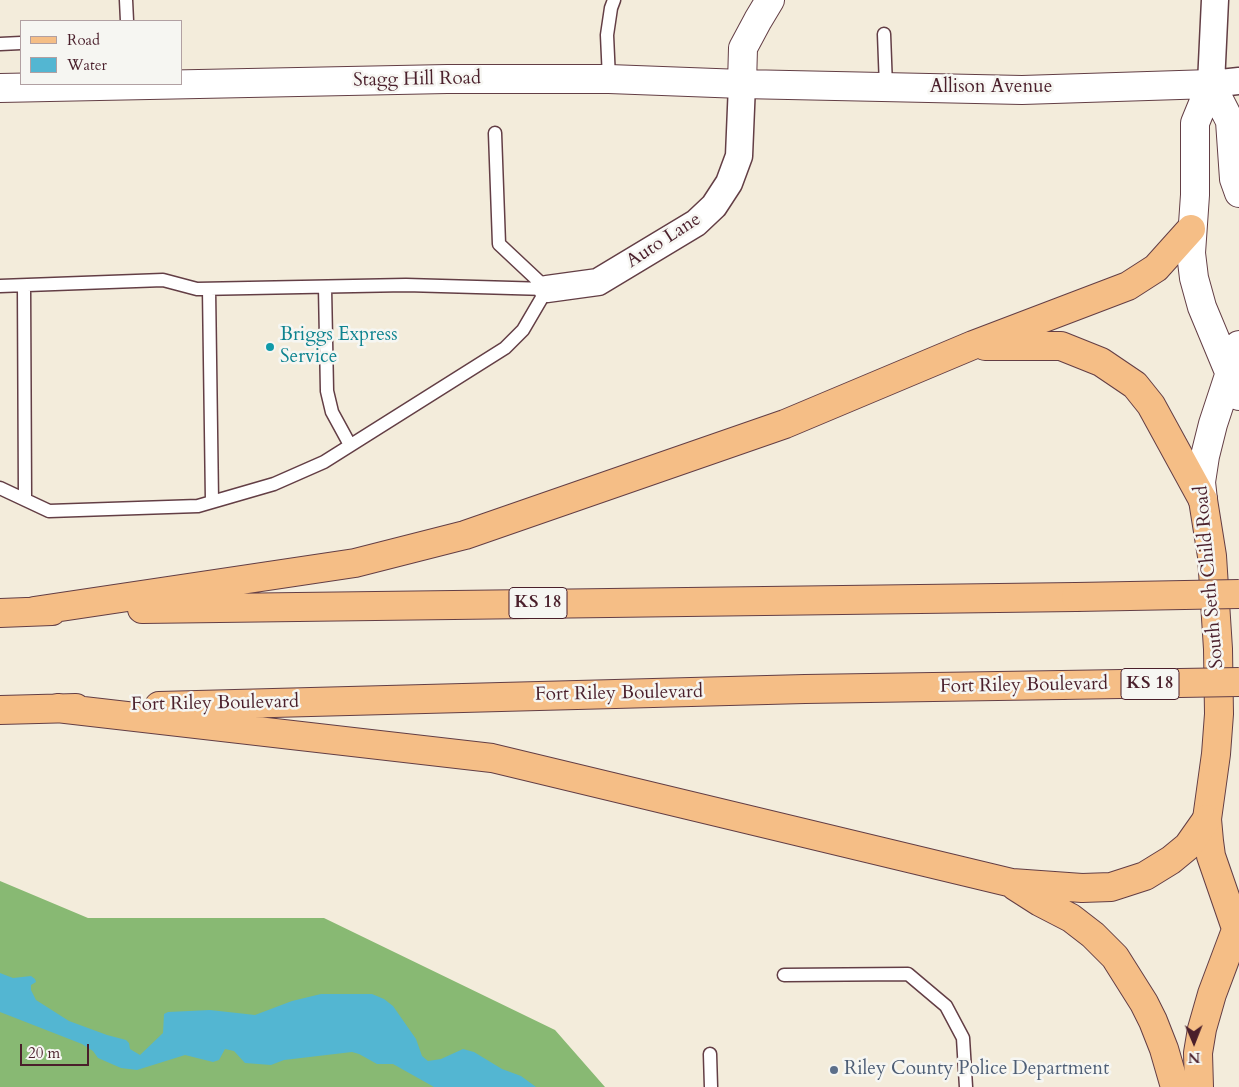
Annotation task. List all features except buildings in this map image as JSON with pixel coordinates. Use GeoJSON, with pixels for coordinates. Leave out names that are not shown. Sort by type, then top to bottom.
{"type":"FeatureCollection","features":[{"type":"Feature","properties":{"kind":"main road"},"geometry":{"type":"LineString","coordinates":[[34,611],[355,563],[465,536],[785,424],[973,345],[1128,286],[1156,268],[1192,229]]}},
{"type":"Feature","properties":{"kind":"main road"},"geometry":{"type":"LineString","coordinates":[[973,345],[1061,346],[1101,362],[1135,385],[1152,405],[1203,500]]}},
{"type":"Feature","properties":{"kind":"main road","name":"South Seth Child Road"},"geometry":{"type":"LineString","coordinates":[[1199,1087],[1198,1053],[1202,1029],[1212,994],[1238,929],[1211,856],[1207,819],[1216,754],[1218,649],[1212,556],[1203,500]]}},
{"type":"Feature","properties":{"kind":"main road","name":"KS 18"},"geometry":{"type":"LineString","coordinates":[[0,613],[1239,594]]}},
{"type":"Feature","properties":{"kind":"main road","name":"Fort Riley Boulevard"},"geometry":{"type":"LineString","coordinates":[[0,710],[805,689],[1239,682]]}},
{"type":"Feature","properties":{"kind":"main road"},"geometry":{"type":"LineString","coordinates":[[57,708],[492,758],[1012,883],[1082,888],[1120,885],[1145,876],[1171,860],[1188,846],[1207,819]]}},
{"type":"Feature","properties":{"kind":"main road"},"geometry":{"type":"LineString","coordinates":[[1012,883],[1040,902],[1071,918],[1093,935],[1115,957],[1153,1021],[1164,1048],[1175,1087]]}},
{"type":"Feature","properties":{"kind":"street"},"geometry":{"type":"LineString","coordinates":[[742,84],[744,48],[770,0]]}},
{"type":"Feature","properties":{"kind":"street"},"geometry":{"type":"LineString","coordinates":[[1215,0],[1211,84],[1195,123],[1195,195],[1191,253],[1194,278],[1202,307],[1234,385]]}},
{"type":"Feature","properties":{"kind":"street","name":"Stagg Hill Road"},"geometry":{"type":"LineString","coordinates":[[182,84],[447,79],[609,79],[742,84]]}},
{"type":"Feature","properties":{"kind":"street","name":"Allison Avenue"},"geometry":{"type":"LineString","coordinates":[[742,84],[1022,90],[1211,84],[1239,81]]}},
{"type":"Feature","properties":{"kind":"street","name":"Auto Lane"},"geometry":{"type":"LineString","coordinates":[[547,289],[598,282],[696,223],[714,206],[729,183],[739,156],[742,84]]}},
{"type":"Feature","properties":{"kind":"street"},"geometry":{"type":"LineString","coordinates":[[1211,84],[1230,121],[1234,178],[1239,193]]}},
{"type":"Feature","properties":{"kind":"street","name":"Stagg Hill Road"},"geometry":{"type":"LineString","coordinates":[[0,88],[51,85],[129,85]]}},
{"type":"Feature","properties":{"kind":"street","name":"South Seth Child Road"},"geometry":{"type":"LineString","coordinates":[[1203,500],[1201,482],[1205,456],[1213,424],[1234,385],[1239,345]]}},
{"type":"Feature","properties":{"kind":"lane"},"geometry":{"type":"LineString","coordinates":[[126,0],[127,20]]}},
{"type":"Feature","properties":{"kind":"lane"},"geometry":{"type":"LineString","coordinates":[[609,79],[607,35],[614,0]]}},
{"type":"Feature","properties":{"kind":"lane"},"geometry":{"type":"LineString","coordinates":[[884,34],[886,87]]}},
{"type":"Feature","properties":{"kind":"lane"},"geometry":{"type":"LineString","coordinates":[[0,44],[20,44]]}},
{"type":"Feature","properties":{"kind":"lane"},"geometry":{"type":"LineString","coordinates":[[495,133],[499,244],[547,289]]}},
{"type":"Feature","properties":{"kind":"lane"},"geometry":{"type":"LineString","coordinates":[[0,286],[163,280],[197,289],[406,285],[547,289]]}},
{"type":"Feature","properties":{"kind":"lane"},"geometry":{"type":"LineString","coordinates":[[24,286],[25,498]]}},
{"type":"Feature","properties":{"kind":"lane"},"geometry":{"type":"LineString","coordinates":[[325,287],[327,391],[332,412],[350,445]]}},
{"type":"Feature","properties":{"kind":"lane"},"geometry":{"type":"LineString","coordinates":[[209,289],[212,501]]}},
{"type":"Feature","properties":{"kind":"lane"},"geometry":{"type":"LineString","coordinates":[[0,488],[49,510],[198,506],[274,484],[324,462],[505,348],[523,330],[547,289]]}},
{"type":"Feature","properties":{"kind":"lane"},"geometry":{"type":"LineString","coordinates":[[784,974],[908,974],[946,1006],[963,1038],[966,1087]]}},
{"type":"Feature","properties":{"kind":"lane"},"geometry":{"type":"LineString","coordinates":[[710,1054],[711,1087]]}},
{"type":"Feature","properties":{"kind":"green space"},"geometry":{"type":"Polygon","coordinates":[[[0,881],[88,918],[324,918],[555,1030],[605,1087],[0,1087],[0,881]]]}},
{"type":"Feature","properties":{"kind":"water"},"geometry":{"type":"Polygon","coordinates":[[[0,973],[13,978],[31,976],[36,982],[31,985],[31,990],[36,1000],[69,1021],[126,1040],[129,1043],[130,1049],[140,1055],[163,1033],[164,1014],[168,1012],[210,1010],[255,1015],[292,1001],[321,994],[372,994],[384,999],[393,1006],[416,1039],[422,1056],[428,1061],[441,1059],[463,1049],[474,1052],[502,1069],[521,1076],[536,1087],[434,1087],[393,1064],[377,1064],[352,1052],[284,1060],[271,1065],[245,1063],[234,1051],[225,1049],[219,1060],[213,1062],[185,1055],[137,1070],[121,1068],[98,1058],[93,1051],[82,1044],[0,1012],[0,973]]]}},
{"type":"Feature","properties":{"kind":"place","name":"Briggs Express Service"},"geometry":{"type":"Point","coordinates":[270,347]}},
{"type":"Feature","properties":{"kind":"place","name":"Riley County Police Department"},"geometry":{"type":"Point","coordinates":[834,1070]}}]}
